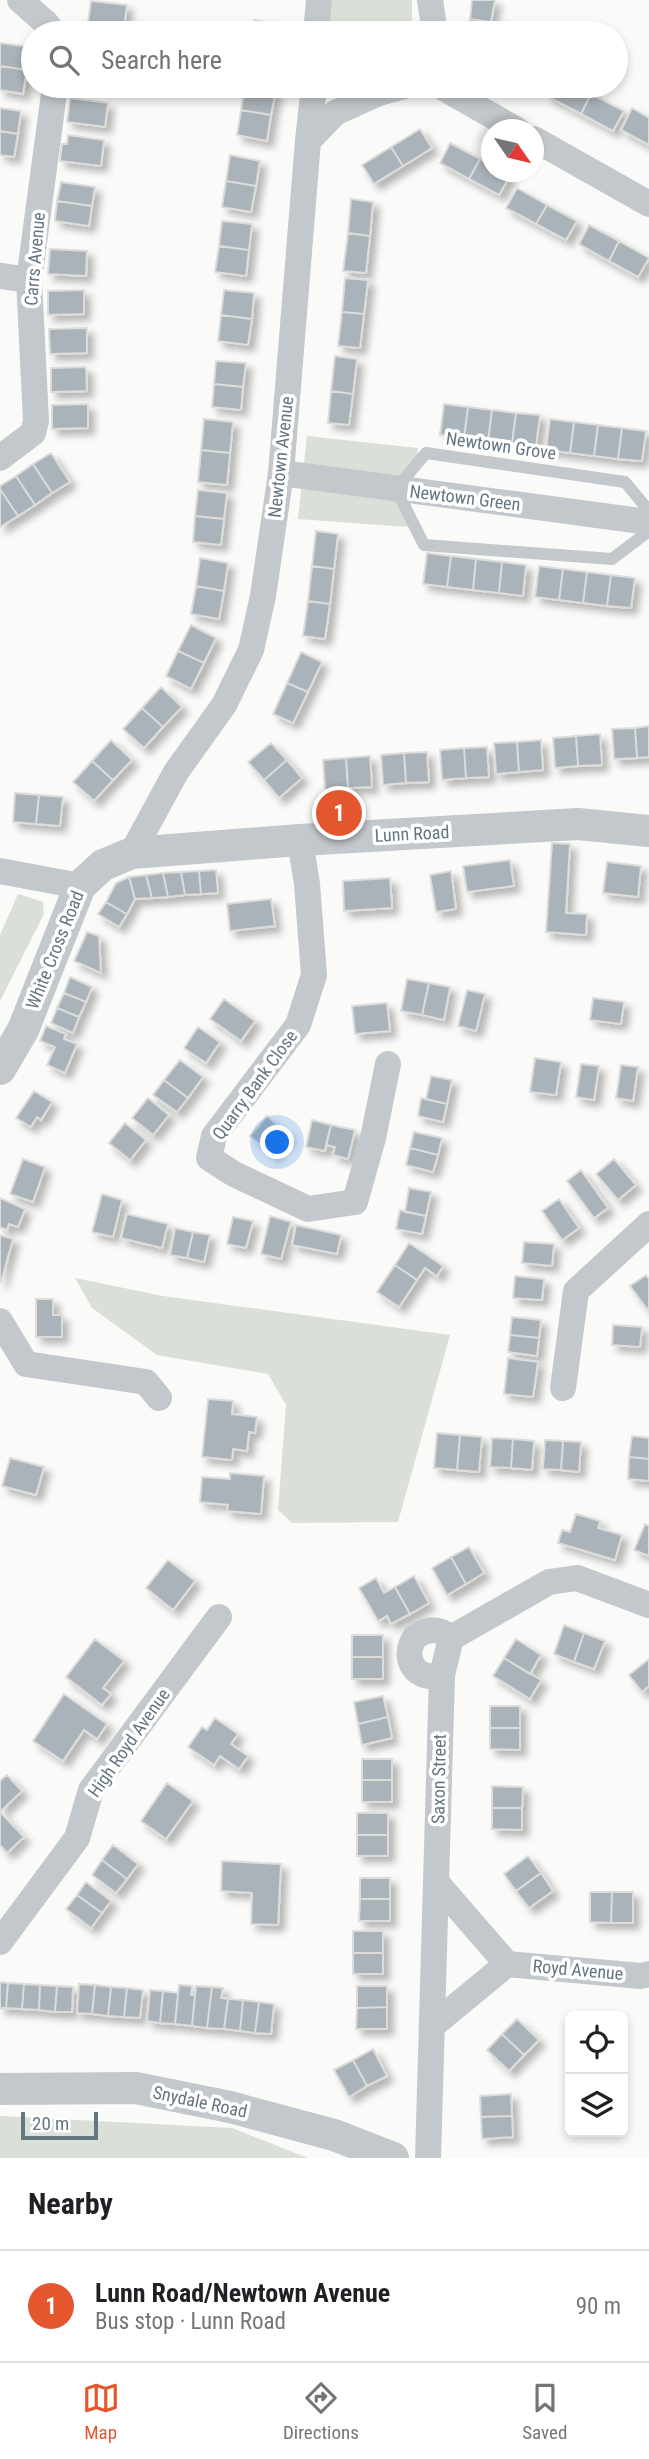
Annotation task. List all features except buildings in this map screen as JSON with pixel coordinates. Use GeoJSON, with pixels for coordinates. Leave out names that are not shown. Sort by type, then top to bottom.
{"type":"FeatureCollection","features":[{"type":"Feature","properties":{"kind":"street"},"geometry":{"type":"LineString","coordinates":[[20,0],[44,21]]}},
{"type":"Feature","properties":{"kind":"street"},"geometry":{"type":"LineString","coordinates":[[317,21],[319,0]]}},
{"type":"Feature","properties":{"kind":"street"},"geometry":{"type":"LineString","coordinates":[[430,0],[433,21]]}},
{"type":"Feature","properties":{"kind":"street","name":"Carrs Avenue"},"geometry":{"type":"LineString","coordinates":[[0,458],[33,433],[36,421],[29,280],[53,98]]}},
{"type":"Feature","properties":{"kind":"street","name":"Newtown Avenue"},"geometry":{"type":"LineString","coordinates":[[132,853],[176,772],[224,705],[251,650],[264,596],[281,473],[313,98]]}},
{"type":"Feature","properties":{"kind":"street"},"geometry":{"type":"LineString","coordinates":[[308,141],[335,113],[368,98]]}},
{"type":"Feature","properties":{"kind":"street"},"geometry":{"type":"LineString","coordinates":[[461,98],[498,119]]}},
{"type":"Feature","properties":{"kind":"street"},"geometry":{"type":"LineString","coordinates":[[544,145],[649,204]]}},
{"type":"Feature","properties":{"kind":"street"},"geometry":{"type":"LineString","coordinates":[[0,276],[29,280]]}},
{"type":"Feature","properties":{"kind":"street","name":"Newtown Green"},"geometry":{"type":"LineString","coordinates":[[281,473],[649,522]]}},
{"type":"Feature","properties":{"kind":"street","name":"Lunn Road"},"geometry":{"type":"LineString","coordinates":[[132,853],[578,824],[649,831]]}},
{"type":"Feature","properties":{"kind":"street","name":"Quarry Bank Close"},"geometry":{"type":"LineString","coordinates":[[300,840],[307,884],[314,975],[298,1025],[214,1136],[209,1158],[234,1174],[308,1209],[355,1202],[373,1138],[388,1064]]}},
{"type":"Feature","properties":{"kind":"street","name":"White Cross Road"},"geometry":{"type":"LineString","coordinates":[[0,1069],[23,1030],[80,886],[103,865],[132,853]]}},
{"type":"Feature","properties":{"kind":"street"},"geometry":{"type":"LineString","coordinates":[[0,871],[80,886]]}},
{"type":"Feature","properties":{"kind":"street"},"geometry":{"type":"LineString","coordinates":[[563,1388],[576,1291],[649,1224]]}},
{"type":"Feature","properties":{"kind":"street"},"geometry":{"type":"LineString","coordinates":[[0,1321],[26,1364],[146,1382],[159,1398]]}},
{"type":"Feature","properties":{"kind":"street"},"geometry":{"type":"LineString","coordinates":[[442,1675],[433,1677],[418,1673],[409,1660],[408,1651],[415,1637],[421,1632],[437,1630],[451,1638],[549,1582],[577,1578],[649,1605]]}},
{"type":"Feature","properties":{"kind":"street","name":"High Royd Avenue"},"geometry":{"type":"LineString","coordinates":[[0,1942],[76,1838],[91,1790],[219,1617]]}},
{"type":"Feature","properties":{"kind":"street","name":"Saxon Street"},"geometry":{"type":"LineString","coordinates":[[428,2158],[442,1675],[451,1638]]}},
{"type":"Feature","properties":{"kind":"street"},"geometry":{"type":"LineString","coordinates":[[432,2026],[507,1964],[436,1882]]}},
{"type":"Feature","properties":{"kind":"street","name":"Royd Avenue"},"geometry":{"type":"LineString","coordinates":[[507,1964],[641,1976],[649,1974]]}},
{"type":"Feature","properties":{"kind":"street","name":"Snydale Road"},"geometry":{"type":"LineString","coordinates":[[0,2089],[136,2088],[256,2114],[334,2135],[393,2158]]}},
{"type":"Feature","properties":{"kind":"lane","name":"Newtown Grove"},"geometry":{"type":"LineString","coordinates":[[396,489],[426,453],[625,482],[649,511]]}},
{"type":"Feature","properties":{"kind":"lane"},"geometry":{"type":"LineString","coordinates":[[396,489],[424,545],[612,559],[649,531]]}},
{"type":"Feature","properties":{"kind":"shaded area"},"geometry":{"type":"Polygon","coordinates":[[[331,0],[412,0],[412,21],[330,21],[331,0]]]}},
{"type":"Feature","properties":{"kind":"shaded area"},"geometry":{"type":"Polygon","coordinates":[[[307,436],[418,448],[408,527],[298,519],[307,436]]]}},
{"type":"Feature","properties":{"kind":"shaded area"},"geometry":{"type":"Polygon","coordinates":[[[18,894],[43,902],[44,914],[0,1001],[0,935],[18,894]]]}},
{"type":"Feature","properties":{"kind":"shaded area"},"geometry":{"type":"Polygon","coordinates":[[[75,1278],[163,1296],[450,1335],[398,1522],[292,1523],[278,1510],[286,1405],[268,1374],[157,1355],[92,1308],[75,1278]]]}},
{"type":"Feature","properties":{"kind":"shaded area"},"geometry":{"type":"Polygon","coordinates":[[[0,2116],[232,2128],[308,2158],[0,2158],[0,2116]]]}},
{"type":"Feature","properties":{"kind":"place","name":"Lunn Road/Newtown Avenue"},"geometry":{"type":"Point","coordinates":[339,813]}}]}
